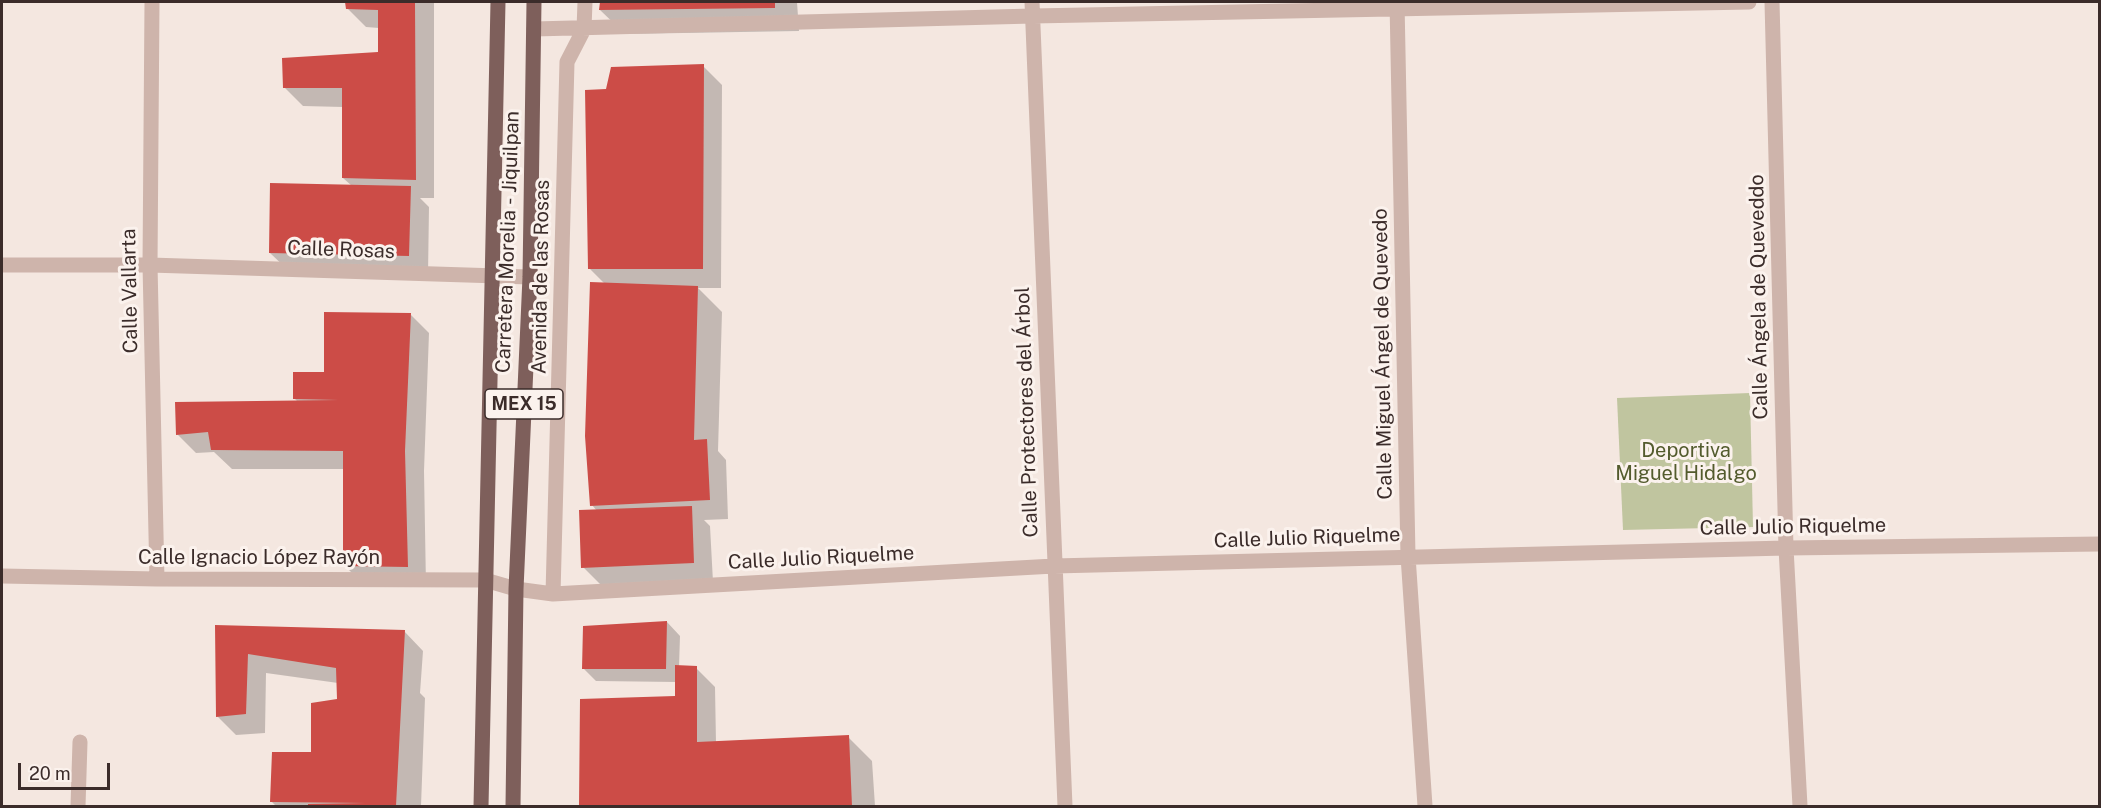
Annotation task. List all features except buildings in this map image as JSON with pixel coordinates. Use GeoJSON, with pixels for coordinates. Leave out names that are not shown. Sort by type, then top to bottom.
{"type":"FeatureCollection","features":[{"type":"Feature","properties":{"kind":"main road","name":"Carretera Morelia - Jiquilpan"},"geometry":{"type":"LineString","coordinates":[[481,807],[498,2]]}},
{"type":"Feature","properties":{"kind":"main road","name":"Carretera Morelia - Jiquilpan"},"geometry":{"type":"LineString","coordinates":[[513,807],[516,588],[530,277],[534,2]]}},
{"type":"Feature","properties":{"kind":"street","name":"Calle Vallarta"},"geometry":{"type":"LineString","coordinates":[[152,2],[150,265],[157,579]]}},
{"type":"Feature","properties":{"kind":"street","name":"Avenida de las Rosas"},"geometry":{"type":"LineString","coordinates":[[553,594],[567,62],[584,29],[585,2]]}},
{"type":"Feature","properties":{"kind":"street"},"geometry":{"type":"LineString","coordinates":[[534,29],[584,29],[1032,9],[1749,2]]}},
{"type":"Feature","properties":{"kind":"street","name":"Calle Ángela de Queveddo"},"geometry":{"type":"LineString","coordinates":[[1772,2],[1786,548],[1800,807]]}},
{"type":"Feature","properties":{"kind":"street","name":"Calle Miguel Ángel de Quevedo"},"geometry":{"type":"LineString","coordinates":[[1398,4],[1408,556],[1425,807]]}},
{"type":"Feature","properties":{"kind":"street","name":"Calle Protectores del Árbol"},"geometry":{"type":"LineString","coordinates":[[1032,9],[1065,807]]}},
{"type":"Feature","properties":{"kind":"street","name":"Calle Rosas"},"geometry":{"type":"LineString","coordinates":[[2,265],[150,265],[530,277]]}},
{"type":"Feature","properties":{"kind":"street","name":"Calle Julio Riquelme"},"geometry":{"type":"LineString","coordinates":[[516,588],[553,594],[1054,566],[1408,556],[2100,544]]}},
{"type":"Feature","properties":{"kind":"street","name":"Calle Ignacio López Rayón"},"geometry":{"type":"LineString","coordinates":[[2,576],[485,580],[516,588]]}},
{"type":"Feature","properties":{"kind":"street"},"geometry":{"type":"LineString","coordinates":[[78,807],[80,742]]}},
{"type":"Feature","properties":{"kind":"green space","name":"Deportiva Miguel Hidalgo"},"geometry":{"type":"Polygon","coordinates":[[[1750,393],[1753,527],[1623,530],[1617,398],[1750,393]]]}}]}
